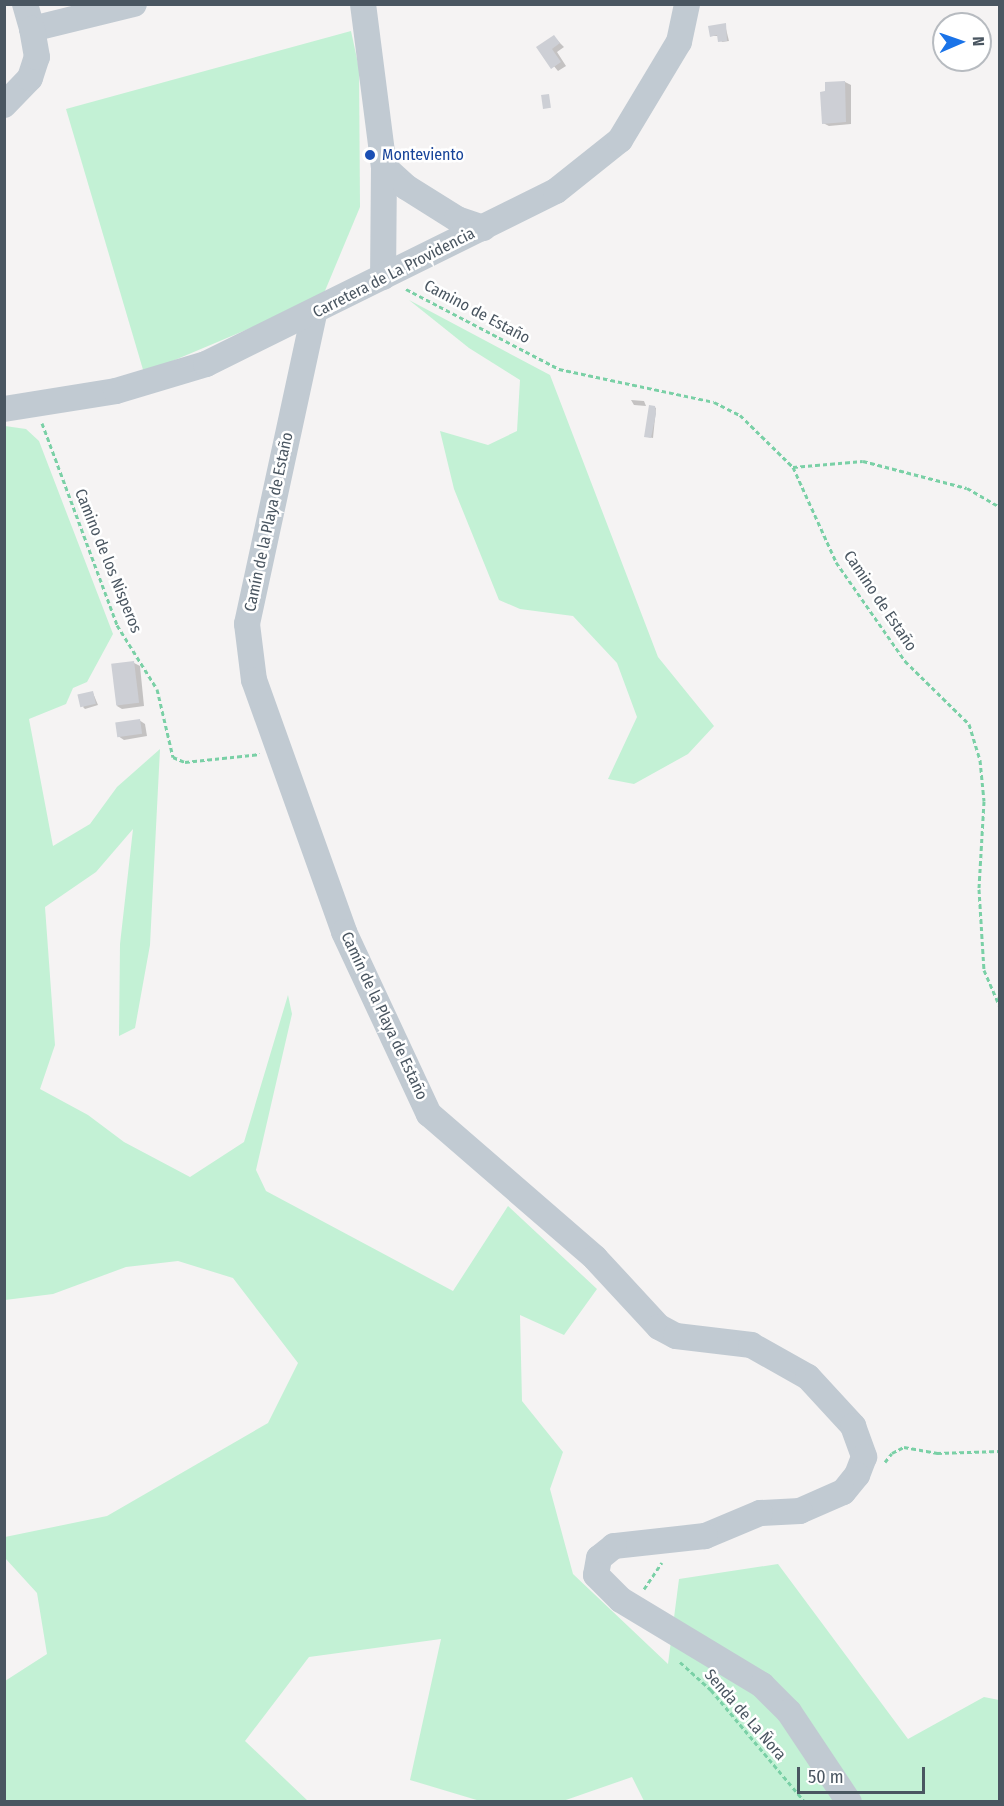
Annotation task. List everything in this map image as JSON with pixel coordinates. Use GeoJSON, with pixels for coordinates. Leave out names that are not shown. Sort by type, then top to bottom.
{"type":"FeatureCollection","features":[{"type":"Feature","properties":{"kind":"street"},"geometry":{"type":"LineString","coordinates":[[4,105],[30,78],[37,57],[26,4]]}},
{"type":"Feature","properties":{"kind":"street"},"geometry":{"type":"LineString","coordinates":[[32,29],[134,4]]}},
{"type":"Feature","properties":{"kind":"street"},"geometry":{"type":"LineString","coordinates":[[363,4],[384,167],[383,277]]}},
{"type":"Feature","properties":{"kind":"street","name":"Carretera de La Providencia"},"geometry":{"type":"LineString","coordinates":[[4,409],[116,391],[206,364],[314,314],[556,191],[620,140],[679,42],[687,4]]}},
{"type":"Feature","properties":{"kind":"street"},"geometry":{"type":"LineString","coordinates":[[384,167],[406,187],[457,219],[483,228]]}},
{"type":"Feature","properties":{"kind":"street","name":"Camín de la Playa de Estaño"},"geometry":{"type":"LineString","coordinates":[[314,314],[247,624],[254,680],[344,932],[429,1114],[595,1258],[659,1327],[676,1336],[751,1345],[808,1377],[853,1426],[864,1457],[857,1475],[843,1492],[800,1511],[760,1513],[705,1536],[614,1546],[599,1558],[596,1575],[635,1608]]}},
{"type":"Feature","properties":{"kind":"street"},"geometry":{"type":"LineString","coordinates":[[635,1608],[762,1684],[789,1712],[849,1802]]}},
{"type":"Feature","properties":{"kind":"path","name":"Camino de Estaño"},"geometry":{"type":"LineString","coordinates":[[383,277],[559,369],[714,402],[740,415],[793,468],[836,562],[905,661],[969,724],[980,760],[984,801],[979,889],[984,970],[999,1007]]}},
{"type":"Feature","properties":{"kind":"path","name":"Camino de los Nisperos"},"geometry":{"type":"LineString","coordinates":[[35,404],[117,625],[157,689],[173,757],[185,762],[280,751]]}},
{"type":"Feature","properties":{"kind":"path"},"geometry":{"type":"LineString","coordinates":[[793,468],[863,461],[967,488],[999,507]]}},
{"type":"Feature","properties":{"kind":"path"},"geometry":{"type":"LineString","coordinates":[[881,1466],[892,1453],[904,1447],[937,1453],[999,1451]]}},
{"type":"Feature","properties":{"kind":"path"},"geometry":{"type":"LineString","coordinates":[[635,1608],[652,1573],[663,1561]]}},
{"type":"Feature","properties":{"kind":"path","name":"Senda de La Ñora"},"geometry":{"type":"LineString","coordinates":[[677,1659],[711,1690],[805,1802]]}},
{"type":"Feature","properties":{"kind":"green space"},"geometry":{"type":"Polygon","coordinates":[[[351,31],[359,68],[360,207],[322,298],[144,373],[66,109],[351,31]]]}},
{"type":"Feature","properties":{"kind":"green space"},"geometry":{"type":"Polygon","coordinates":[[[409,300],[550,375],[658,657],[714,726],[688,754],[634,784],[608,779],[637,717],[617,663],[573,616],[520,609],[499,600],[454,489],[440,431],[488,445],[517,431],[520,380],[469,348],[409,300]]]}},
{"type":"Feature","properties":{"kind":"green space"},"geometry":{"type":"Polygon","coordinates":[[[5,426],[26,429],[39,441],[113,634],[87,682],[73,688],[66,704],[29,719],[53,846],[90,824],[117,787],[160,749],[150,945],[135,1028],[119,1036],[120,944],[133,829],[96,872],[45,907],[55,1045],[40,1089],[88,1115],[124,1142],[190,1177],[244,1142],[288,995],[292,1014],[256,1170],[266,1191],[453,1291],[508,1206],[597,1289],[564,1335],[520,1315],[522,1401],[563,1452],[550,1489],[573,1574],[668,1664],[679,1579],[778,1564],[908,1739],[984,1697],[999,1700],[999,1801],[644,1801],[632,1777],[563,1801],[480,1801],[410,1780],[441,1639],[309,1657],[245,1741],[308,1801],[5,1801],[5,1681],[47,1654],[37,1593],[5,1558],[5,1537],[107,1516],[268,1423],[298,1363],[233,1278],[178,1261],[126,1267],[53,1294],[5,1300],[5,426]]]}},
{"type":"Feature","properties":{"kind":"building"},"geometry":{"type":"Polygon","coordinates":[[[726,23],[727,41],[718,42],[717,35],[710,37],[708,26],[726,23]]]}},
{"type":"Feature","properties":{"kind":"building"},"geometry":{"type":"Polygon","coordinates":[[[554,35],[560,43],[552,49],[561,62],[551,69],[536,47],[554,35]]]}},
{"type":"Feature","properties":{"kind":"building"},"geometry":{"type":"Polygon","coordinates":[[[845,81],[846,122],[822,124],[820,92],[825,91],[825,82],[845,81]]]}},
{"type":"Feature","properties":{"kind":"building"},"geometry":{"type":"Polygon","coordinates":[[[549,94],[551,108],[543,109],[541,95],[549,94]]]}},
{"type":"Feature","properties":{"kind":"building"},"geometry":{"type":"Polygon","coordinates":[[[649,405],[655,406],[656,414],[651,438],[644,437],[649,405]]]}},
{"type":"Feature","properties":{"kind":"building"},"geometry":{"type":"Polygon","coordinates":[[[134,661],[139,703],[116,705],[111,664],[134,661]]]}},
{"type":"Feature","properties":{"kind":"building"},"geometry":{"type":"Polygon","coordinates":[[[93,691],[96,704],[80,707],[77,695],[93,691]]]}},
{"type":"Feature","properties":{"kind":"building"},"geometry":{"type":"Polygon","coordinates":[[[140,719],[142,734],[117,737],[115,722],[140,719]]]}},
{"type":"Feature","properties":{"kind":"place","name":"Monteviento"},"geometry":{"type":"Point","coordinates":[370,155]}}]}
